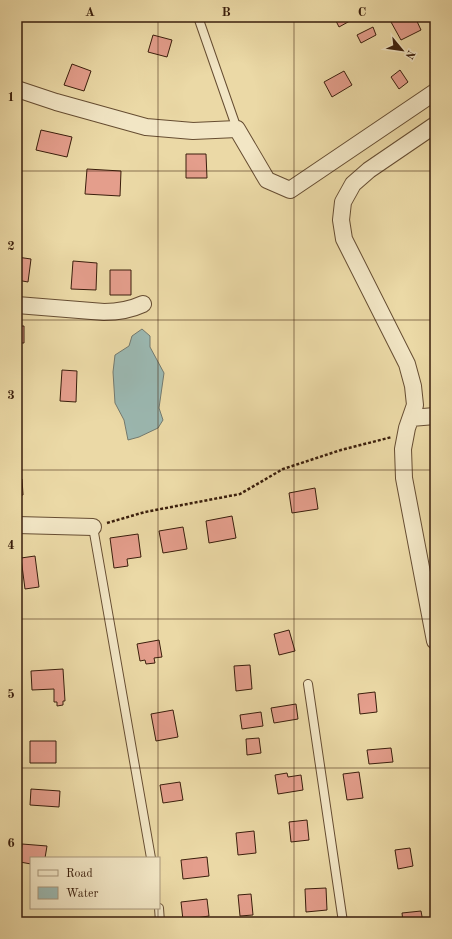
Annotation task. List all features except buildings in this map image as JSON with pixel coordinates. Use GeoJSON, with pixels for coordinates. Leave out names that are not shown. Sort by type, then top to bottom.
{"type":"FeatureCollection","features":[{"type":"Feature","properties":{"kind":"street"},"geometry":{"type":"LineString","coordinates":[[17,89],[56,102],[146,127],[193,131],[237,129],[267,180],[290,190],[435,92]]}},
{"type":"Feature","properties":{"kind":"street"},"geometry":{"type":"LineString","coordinates":[[435,125],[369,170],[353,184],[344,202],[341,220],[344,238],[407,364],[413,386],[415,405],[403,449],[404,478],[435,641]]}},
{"type":"Feature","properties":{"kind":"street"},"geometry":{"type":"LineString","coordinates":[[17,305],[118,312],[132,309],[143,304]]}},
{"type":"Feature","properties":{"kind":"street"},"geometry":{"type":"LineString","coordinates":[[409,423],[435,416]]}},
{"type":"Feature","properties":{"kind":"street"},"geometry":{"type":"LineString","coordinates":[[17,525],[93,527]]}},
{"type":"Feature","properties":{"kind":"lane"},"geometry":{"type":"LineString","coordinates":[[198,17],[237,129]]}},
{"type":"Feature","properties":{"kind":"lane"},"geometry":{"type":"LineString","coordinates":[[93,527],[151,857]]}},
{"type":"Feature","properties":{"kind":"lane"},"geometry":{"type":"LineString","coordinates":[[308,684],[343,922]]}},
{"type":"Feature","properties":{"kind":"lane"},"geometry":{"type":"LineString","coordinates":[[159,909],[160,922]]}},
{"type":"Feature","properties":{"kind":"path"},"geometry":{"type":"LineString","coordinates":[[93,527],[145,512],[240,494],[283,470],[342,450],[394,437],[409,423]]}},
{"type":"Feature","properties":{"kind":"water"},"geometry":{"type":"Polygon","coordinates":[[[142,329],[150,336],[150,347],[164,373],[159,408],[163,420],[158,428],[139,437],[128,440],[124,420],[115,403],[113,372],[115,355],[129,346],[132,336],[142,329]]]}}]}
